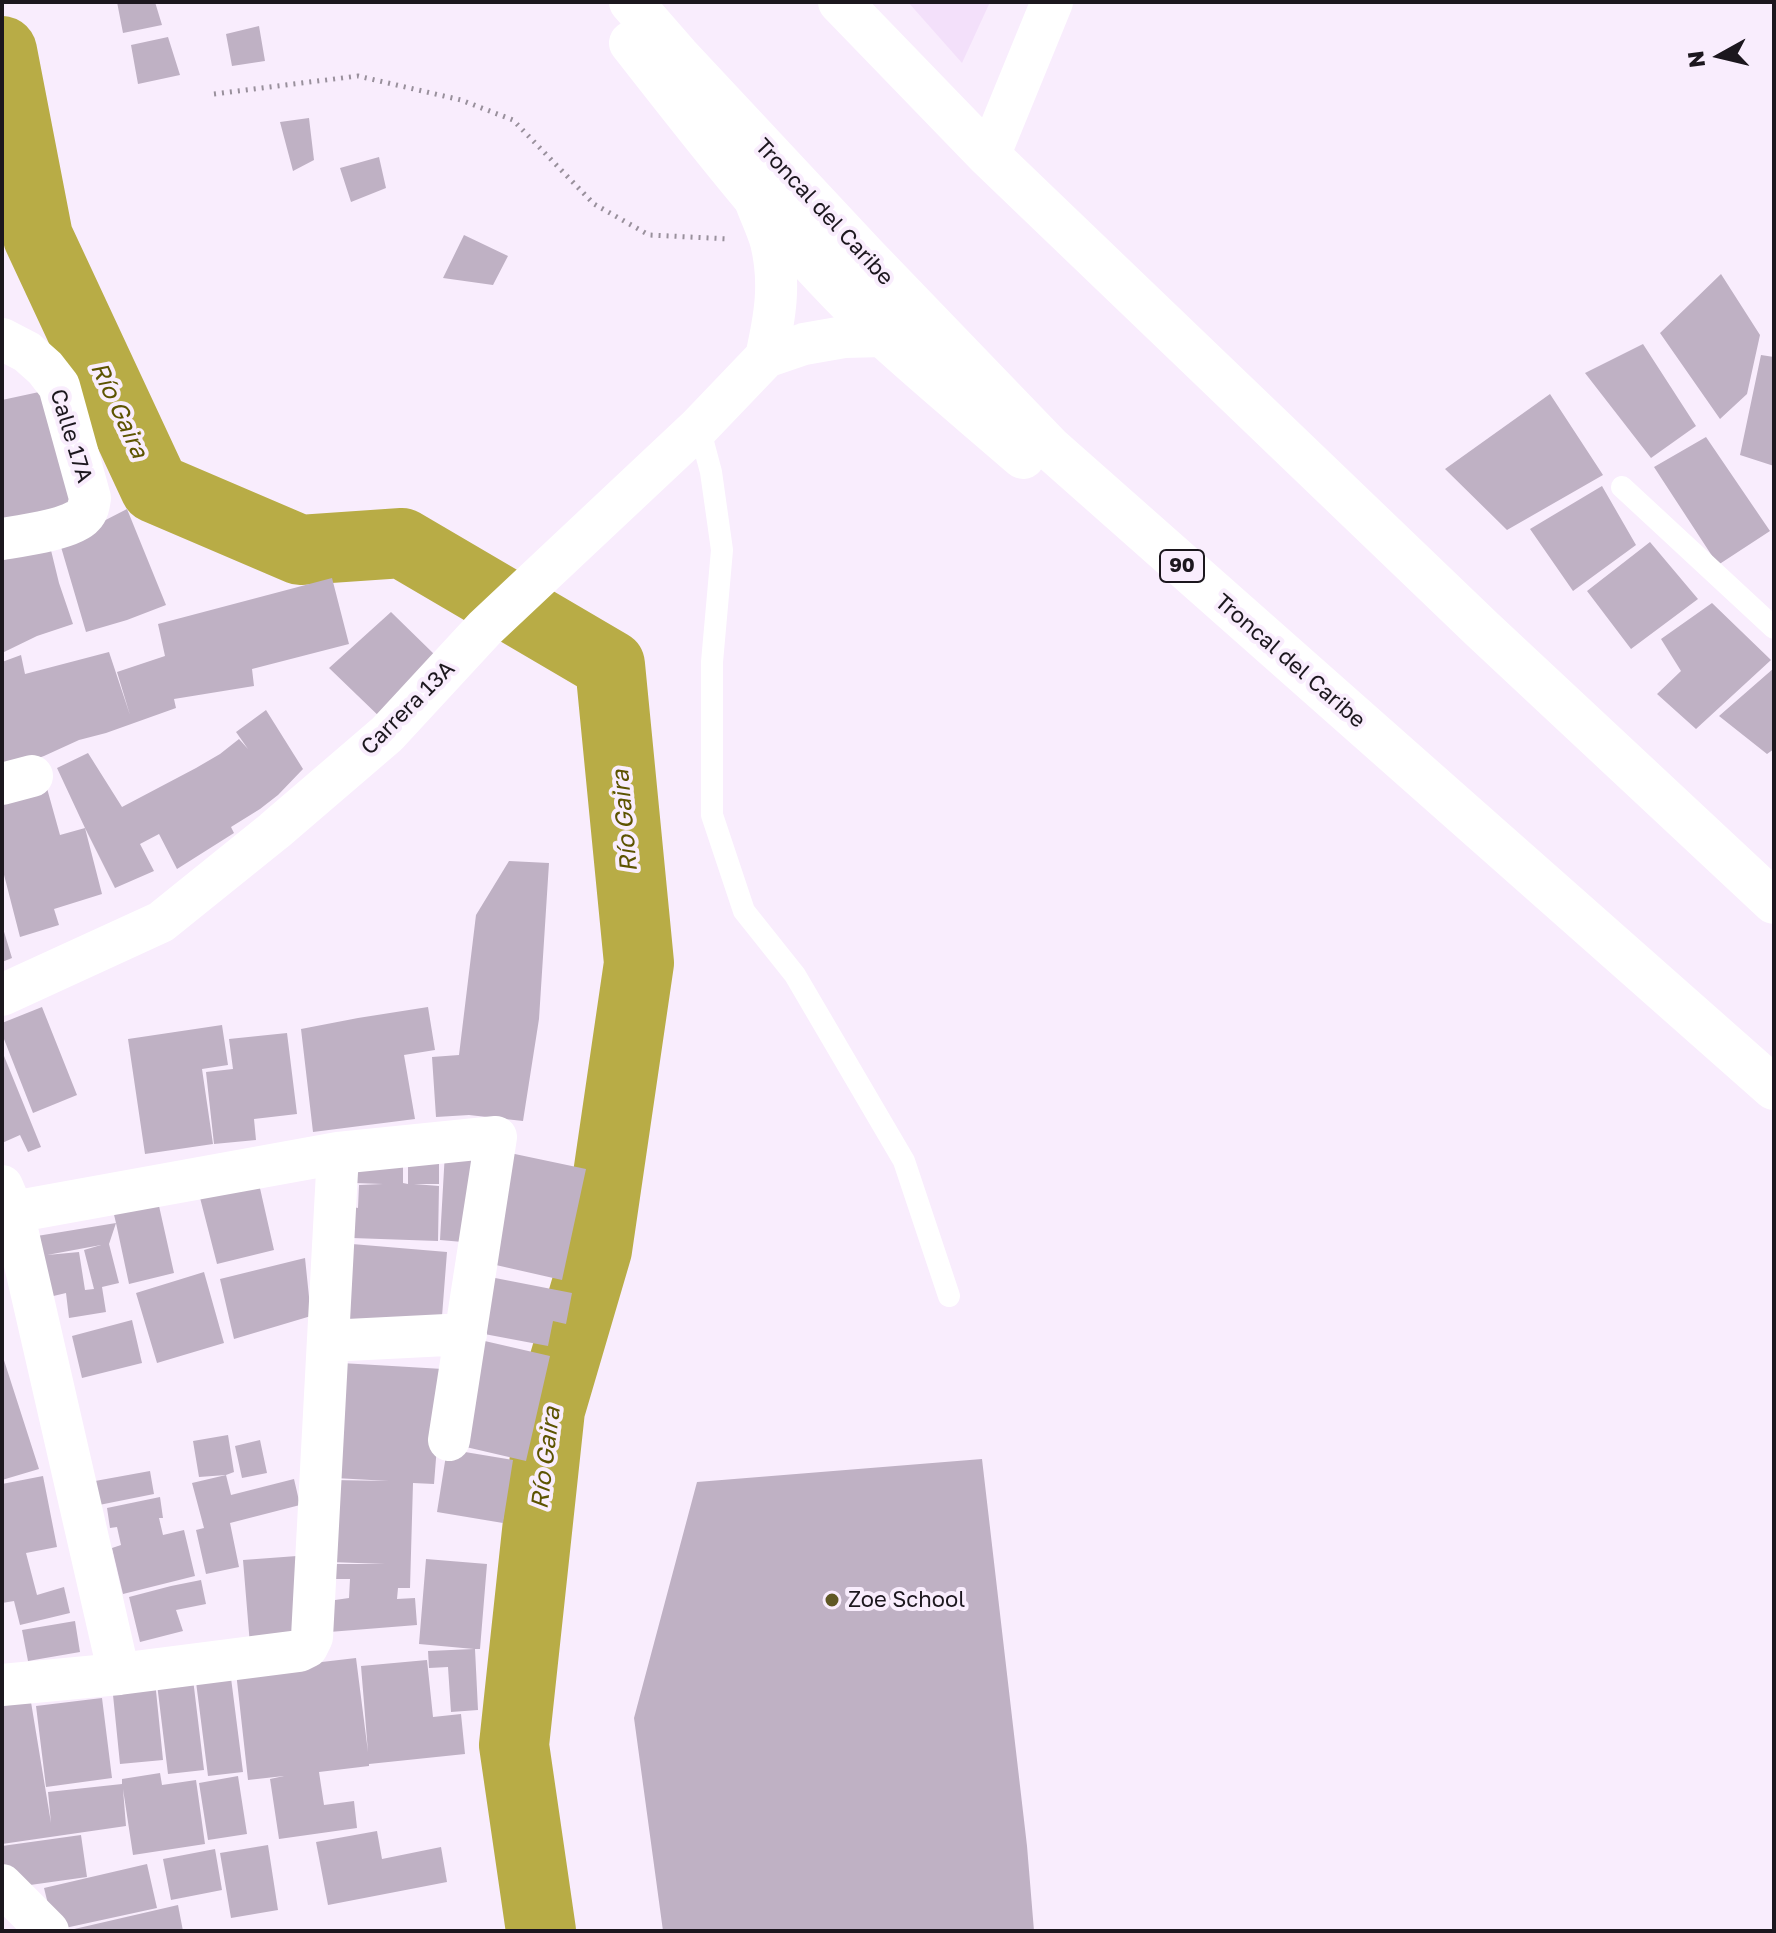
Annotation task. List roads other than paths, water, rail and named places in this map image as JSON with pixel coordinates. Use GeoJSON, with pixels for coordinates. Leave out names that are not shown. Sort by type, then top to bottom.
{"type":"FeatureCollection","features":[{"type":"Feature","properties":{"kind":"highway"},"geometry":{"type":"LineString","coordinates":[[602,2],[624,35],[755,200],[884,336],[1054,484],[1237,614]]}},
{"type":"Feature","properties":{"kind":"highway","name":"Troncal del Caribe"},"geometry":{"type":"LineString","coordinates":[[631,2],[854,245],[1050,448],[1774,1088]]}},
{"type":"Feature","properties":{"kind":"highway"},"geometry":{"type":"LineString","coordinates":[[840,2],[989,156],[1483,630],[1774,902]]}},
{"type":"Feature","properties":{"kind":"street"},"geometry":{"type":"LineString","coordinates":[[989,156],[1052,2]]}},
{"type":"Feature","properties":{"kind":"street"},"geometry":{"type":"LineString","coordinates":[[755,200],[771,241],[777,280],[775,319],[766,357],[844,337],[884,336]]}},
{"type":"Feature","properties":{"kind":"street","name":"Calle 17A"},"geometry":{"type":"LineString","coordinates":[[2,339],[27,352],[59,386],[90,498],[87,512],[80,520],[40,533],[2,539]]}},
{"type":"Feature","properties":{"kind":"street","name":"Carrera 13A"},"geometry":{"type":"LineString","coordinates":[[2,995],[161,922],[274,831],[387,734],[485,628],[637,487],[766,357]]}},
{"type":"Feature","properties":{"kind":"street"},"geometry":{"type":"LineString","coordinates":[[119,1674],[6,1205],[338,1153],[496,1137],[449,1440]]}},
{"type":"Feature","properties":{"kind":"street"},"geometry":{"type":"LineString","coordinates":[[2,1685],[119,1674],[299,1651],[307,1647],[312,1637],[338,1153]]}},
{"type":"Feature","properties":{"kind":"street"},"geometry":{"type":"LineString","coordinates":[[328,1341],[466,1334]]}},
{"type":"Feature","properties":{"kind":"street"},"geometry":{"type":"LineString","coordinates":[[2,1885],[48,1931]]}},
{"type":"Feature","properties":{"kind":"lane"},"geometry":{"type":"LineString","coordinates":[[699,427],[711,472],[722,550],[712,662],[712,815],[744,911],[795,975],[904,1161],[949,1296]]}},
{"type":"Feature","properties":{"kind":"lane"},"geometry":{"type":"LineString","coordinates":[[1622,487],[1774,628]]}},
{"type":"Feature","properties":{"kind":"waterway","name":"Río Gaira"},"geometry":{"type":"LineString","coordinates":[[2,51],[38,237],[155,488],[300,550],[402,543],[610,665],[639,963],[597,1250],[550,1410],[514,1745],[541,1931]]}},
{"type":"Feature","properties":{"kind":"place","name":"Zoe School"},"geometry":{"type":"Point","coordinates":[832,1600]}}]}
